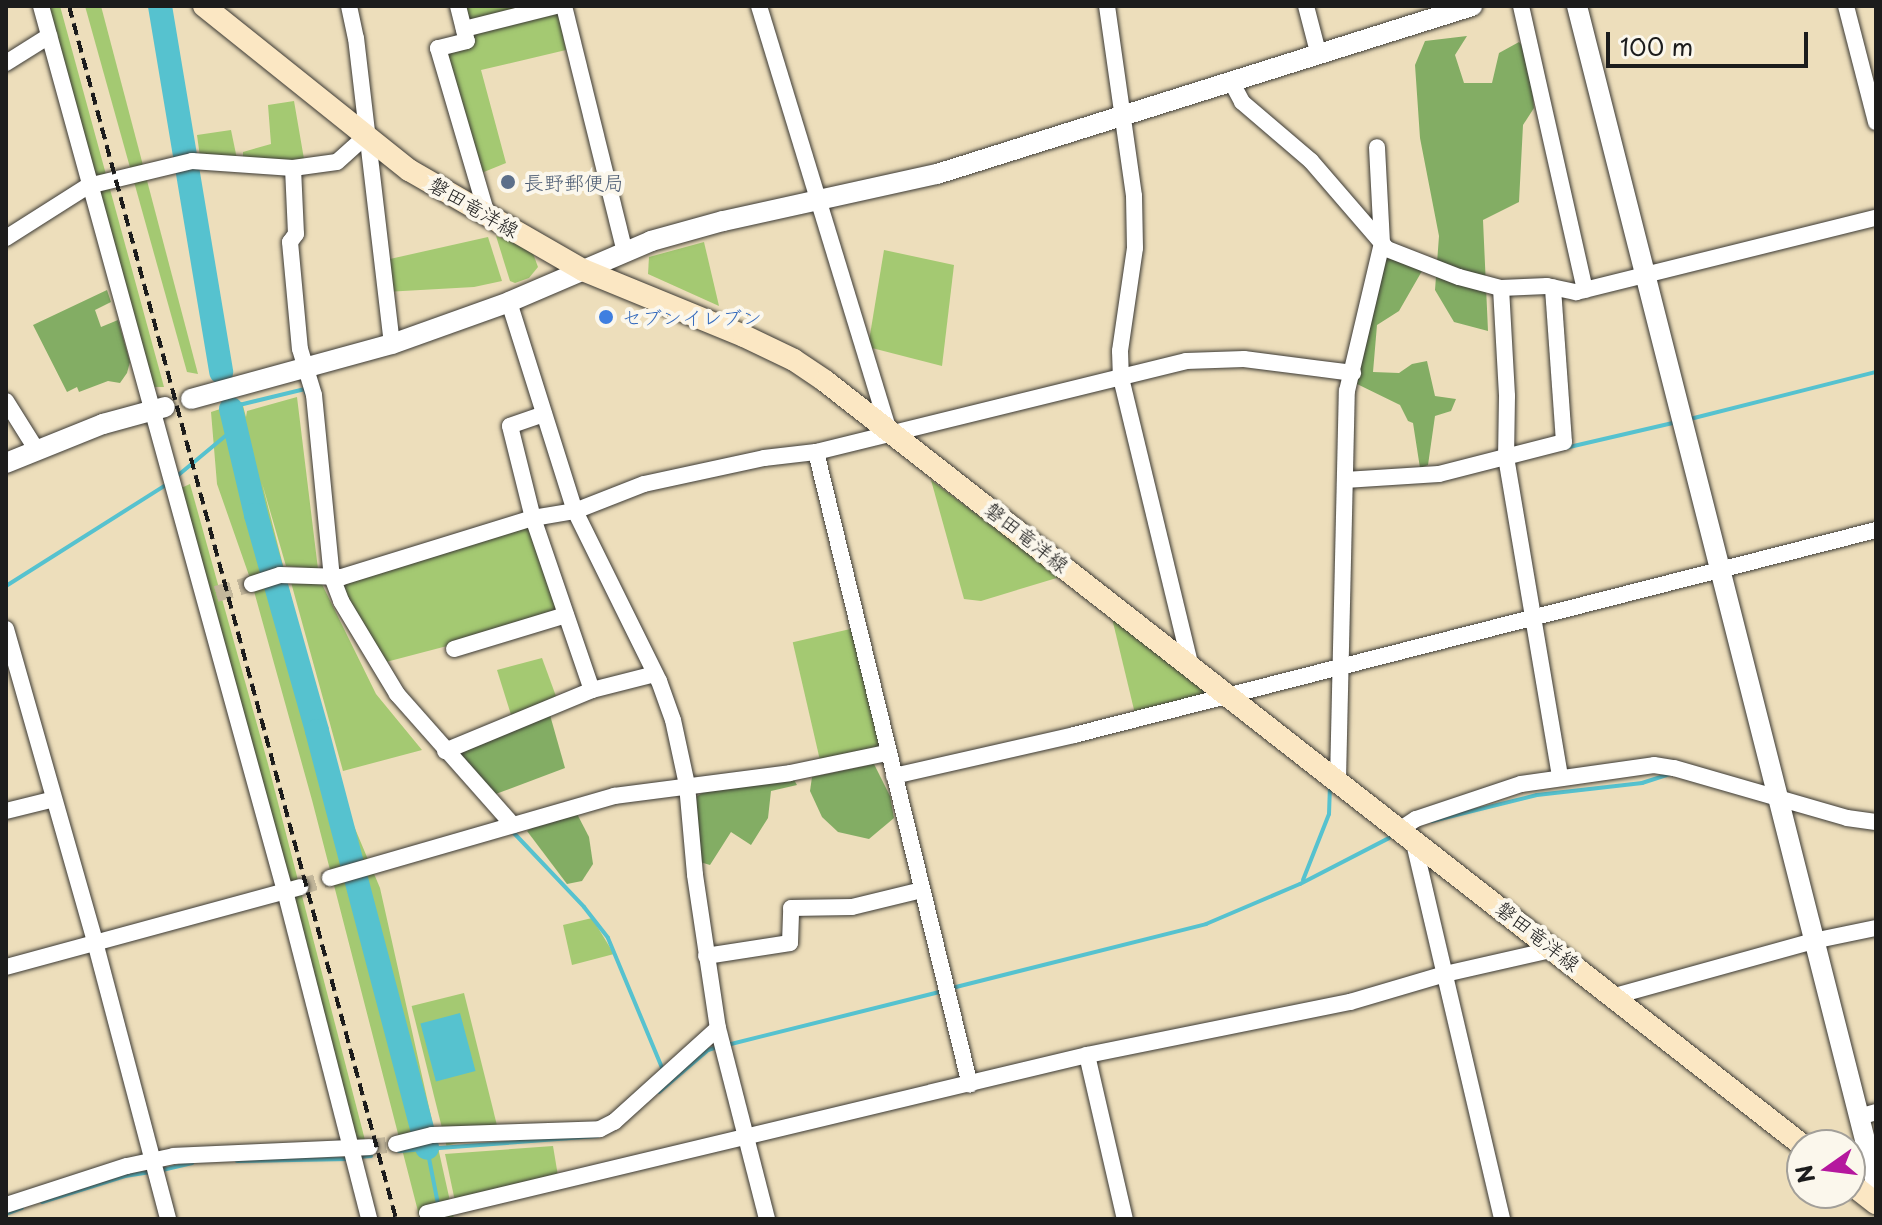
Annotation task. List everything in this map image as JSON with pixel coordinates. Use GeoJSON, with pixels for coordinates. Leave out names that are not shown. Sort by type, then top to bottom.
{"type":"FeatureCollection","features":[{"type":"Feature","properties":{"kind":"main road","name":"磐田竜洋線"},"geometry":{"type":"LineString","coordinates":[[204,6],[409,170],[583,270],[794,360],[1190,663],[1786,1132]]}},
{"type":"Feature","properties":{"kind":"street"},"geometry":{"type":"LineString","coordinates":[[41,6],[88,186],[158,409],[292,889],[369,1219]]}},
{"type":"Feature","properties":{"kind":"street"},"geometry":{"type":"LineString","coordinates":[[349,6],[356,38],[365,137],[392,344]]}},
{"type":"Feature","properties":{"kind":"street"},"geometry":{"type":"LineString","coordinates":[[458,6],[467,41],[438,48],[487,215]]}},
{"type":"Feature","properties":{"kind":"street"},"geometry":{"type":"LineString","coordinates":[[464,29],[556,6]]}},
{"type":"Feature","properties":{"kind":"street"},"geometry":{"type":"LineString","coordinates":[[564,6],[625,252]]}},
{"type":"Feature","properties":{"kind":"street"},"geometry":{"type":"LineString","coordinates":[[759,6],[889,432]]}},
{"type":"Feature","properties":{"kind":"street"},"geometry":{"type":"LineString","coordinates":[[1107,6],[1134,196],[1135,248],[1120,351],[1121,378],[1190,663]]}},
{"type":"Feature","properties":{"kind":"street"},"geometry":{"type":"LineString","coordinates":[[1306,6],[1318,52]]}},
{"type":"Feature","properties":{"kind":"street"},"geometry":{"type":"LineString","coordinates":[[191,399],[392,344],[509,302],[625,252],[723,221],[937,174],[1472,6]]}},
{"type":"Feature","properties":{"kind":"street"},"geometry":{"type":"LineString","coordinates":[[1521,6],[1585,290]]}},
{"type":"Feature","properties":{"kind":"street"},"geometry":{"type":"LineString","coordinates":[[1577,6],[1813,941],[1868,1114],[1876,1183]]}},
{"type":"Feature","properties":{"kind":"street"},"geometry":{"type":"LineString","coordinates":[[1846,6],[1876,122]]}},
{"type":"Feature","properties":{"kind":"street"},"geometry":{"type":"LineString","coordinates":[[6,63],[49,36]]}},
{"type":"Feature","properties":{"kind":"street"},"geometry":{"type":"LineString","coordinates":[[1231,81],[1242,102],[1311,161],[1387,249],[1459,277],[1501,288],[1585,290],[1876,218]]}},
{"type":"Feature","properties":{"kind":"street"},"geometry":{"type":"LineString","coordinates":[[6,238],[88,186],[192,161],[293,168],[337,162],[365,137]]}},
{"type":"Feature","properties":{"kind":"street"},"geometry":{"type":"LineString","coordinates":[[1338,780],[1347,391],[1382,243],[1377,147]]}},
{"type":"Feature","properties":{"kind":"street"},"geometry":{"type":"LineString","coordinates":[[293,168],[296,234],[290,242],[300,349],[314,395],[332,577],[341,601],[397,694],[513,825]]}},
{"type":"Feature","properties":{"kind":"street"},"geometry":{"type":"LineString","coordinates":[[1345,480],[1439,474],[1564,442],[1553,287]]}},
{"type":"Feature","properties":{"kind":"street"},"geometry":{"type":"LineString","coordinates":[[1501,288],[1507,396],[1506,457],[1560,777]]}},
{"type":"Feature","properties":{"kind":"street"},"geometry":{"type":"LineString","coordinates":[[509,302],[575,511],[655,674],[673,720],[687,785],[706,956],[718,1028],[767,1219]]}},
{"type":"Feature","properties":{"kind":"street"},"geometry":{"type":"LineString","coordinates":[[252,584],[280,575],[342,577],[533,518],[575,511],[644,484],[764,458],[816,452],[1186,361],[1244,359],[1353,373]]}},
{"type":"Feature","properties":{"kind":"street"},"geometry":{"type":"LineString","coordinates":[[6,401],[36,449]]}},
{"type":"Feature","properties":{"kind":"street"},"geometry":{"type":"LineString","coordinates":[[6,463],[36,449],[158,409]]}},
{"type":"Feature","properties":{"kind":"street"},"geometry":{"type":"LineString","coordinates":[[544,414],[510,426],[533,518],[592,690]]}},
{"type":"Feature","properties":{"kind":"street"},"geometry":{"type":"LineString","coordinates":[[816,452],[970,1085]]}},
{"type":"Feature","properties":{"kind":"street"},"geometry":{"type":"LineString","coordinates":[[894,776],[1876,530]]}},
{"type":"Feature","properties":{"kind":"street"},"geometry":{"type":"LineString","coordinates":[[454,649],[566,615]]}},
{"type":"Feature","properties":{"kind":"street"},"geometry":{"type":"LineString","coordinates":[[6,629],[95,942],[168,1219]]}},
{"type":"Feature","properties":{"kind":"street"},"geometry":{"type":"LineString","coordinates":[[445,751],[592,690],[655,674]]}},
{"type":"Feature","properties":{"kind":"street"},"geometry":{"type":"LineString","coordinates":[[330,878],[614,796],[790,773],[887,753]]}},
{"type":"Feature","properties":{"kind":"street"},"geometry":{"type":"LineString","coordinates":[[1502,1219],[1445,974],[1407,833],[1416,819],[1477,796],[1560,777],[1654,765],[1674,768],[1847,818],[1876,822]]}},
{"type":"Feature","properties":{"kind":"street"},"geometry":{"type":"LineString","coordinates":[[6,811],[54,799]]}},
{"type":"Feature","properties":{"kind":"street"},"geometry":{"type":"LineString","coordinates":[[6,967],[292,889]]}},
{"type":"Feature","properties":{"kind":"street"},"geometry":{"type":"LineString","coordinates":[[706,956],[790,943],[791,908],[852,907],[922,890]]}},
{"type":"Feature","properties":{"kind":"street"},"geometry":{"type":"LineString","coordinates":[[1615,996],[1813,941],[1876,928]]}},
{"type":"Feature","properties":{"kind":"street"},"geometry":{"type":"LineString","coordinates":[[427,1213],[748,1139],[1087,1055],[1350,1002],[1445,974],[1555,949]]}},
{"type":"Feature","properties":{"kind":"street"},"geometry":{"type":"LineString","coordinates":[[396,1144],[432,1135],[600,1129],[614,1122],[718,1028]]}},
{"type":"Feature","properties":{"kind":"street"},"geometry":{"type":"LineString","coordinates":[[1087,1055],[1125,1219]]}},
{"type":"Feature","properties":{"kind":"street"},"geometry":{"type":"LineString","coordinates":[[6,1205],[152,1160],[370,1147]]}},
{"type":"Feature","properties":{"kind":"green space"},"geometry":{"type":"Polygon","coordinates":[[[41,6],[60,6],[164,387],[149,387],[41,6]]]}},
{"type":"Feature","properties":{"kind":"green space"},"geometry":{"type":"Polygon","coordinates":[[[85,6],[101,6],[198,374],[187,372],[85,6]]]}},
{"type":"Feature","properties":{"kind":"green space"},"geometry":{"type":"Polygon","coordinates":[[[458,6],[557,6],[566,50],[481,70],[506,163],[474,176],[438,48],[466,41],[458,6]]]}},
{"type":"Feature","properties":{"kind":"green space"},"geometry":{"type":"Polygon","coordinates":[[[1467,36],[1455,55],[1464,83],[1492,83],[1499,53],[1519,42],[1524,48],[1531,75],[1534,108],[1523,125],[1519,202],[1483,220],[1488,331],[1454,322],[1435,290],[1439,236],[1420,138],[1415,65],[1425,41],[1467,36]]]}},
{"type":"Feature","properties":{"kind":"green space"},"geometry":{"type":"Polygon","coordinates":[[[294,101],[304,159],[291,163],[243,159],[243,152],[271,144],[268,105],[294,101]]]}},
{"type":"Feature","properties":{"kind":"green space"},"geometry":{"type":"Polygon","coordinates":[[[231,130],[237,159],[200,157],[197,135],[231,130]]]}},
{"type":"Feature","properties":{"kind":"green space"},"geometry":{"type":"Polygon","coordinates":[[[496,236],[531,248],[538,267],[529,278],[515,283],[510,281],[496,236]]]}},
{"type":"Feature","properties":{"kind":"green space"},"geometry":{"type":"Polygon","coordinates":[[[488,237],[502,281],[474,287],[385,292],[381,261],[488,237]]]}},
{"type":"Feature","properties":{"kind":"green space"},"geometry":{"type":"Polygon","coordinates":[[[704,242],[719,306],[648,274],[649,257],[704,242]]]}},
{"type":"Feature","properties":{"kind":"green space"},"geometry":{"type":"Polygon","coordinates":[[[1381,249],[1426,264],[1399,311],[1377,325],[1373,372],[1399,373],[1412,364],[1427,361],[1435,396],[1456,399],[1451,411],[1435,416],[1428,465],[1420,468],[1413,423],[1408,421],[1400,405],[1357,384],[1381,249]]]}},
{"type":"Feature","properties":{"kind":"green space"},"geometry":{"type":"Polygon","coordinates":[[[884,250],[954,265],[942,366],[868,347],[884,250]]]}},
{"type":"Feature","properties":{"kind":"green space"},"geometry":{"type":"Polygon","coordinates":[[[107,290],[111,302],[95,310],[101,327],[118,320],[130,362],[127,373],[120,383],[108,381],[79,392],[77,387],[67,392],[33,325],[107,290]]]}},
{"type":"Feature","properties":{"kind":"green space"},"geometry":{"type":"Polygon","coordinates":[[[297,397],[318,569],[286,566],[262,483],[343,800],[380,888],[454,1219],[420,1219],[312,800],[252,584],[217,484],[211,412],[242,402],[246,417],[247,411],[297,397]]]}},
{"type":"Feature","properties":{"kind":"green space"},"geometry":{"type":"Polygon","coordinates":[[[931,480],[1060,577],[981,601],[964,599],[931,480]]]}},
{"type":"Feature","properties":{"kind":"green space"},"geometry":{"type":"Polygon","coordinates":[[[190,484],[268,764],[367,1148],[352,1148],[179,489],[190,484]]]}},
{"type":"Feature","properties":{"kind":"green space"},"geometry":{"type":"Polygon","coordinates":[[[528,519],[561,616],[386,662],[334,583],[528,519]]]}},
{"type":"Feature","properties":{"kind":"green space"},"geometry":{"type":"Polygon","coordinates":[[[289,575],[318,576],[376,694],[422,750],[343,771],[289,575]]]}},
{"type":"Feature","properties":{"kind":"green space"},"geometry":{"type":"Polygon","coordinates":[[[1111,614],[1214,692],[1136,718],[1111,614]]]}},
{"type":"Feature","properties":{"kind":"green space"},"geometry":{"type":"Polygon","coordinates":[[[859,627],[888,753],[822,768],[793,642],[859,627]]]}},
{"type":"Feature","properties":{"kind":"green space"},"geometry":{"type":"Polygon","coordinates":[[[542,658],[557,699],[512,718],[497,670],[542,658]]]}},
{"type":"Feature","properties":{"kind":"green space"},"geometry":{"type":"Polygon","coordinates":[[[548,708],[565,768],[493,795],[451,749],[548,708]]]}},
{"type":"Feature","properties":{"kind":"green space"},"geometry":{"type":"Polygon","coordinates":[[[874,764],[890,796],[894,818],[869,839],[838,832],[822,817],[810,791],[812,777],[874,764]]]}},
{"type":"Feature","properties":{"kind":"green space"},"geometry":{"type":"Polygon","coordinates":[[[790,773],[797,785],[771,791],[768,818],[751,845],[731,832],[710,865],[700,862],[696,797],[720,781],[790,773]]]}},
{"type":"Feature","properties":{"kind":"green space"},"geometry":{"type":"Polygon","coordinates":[[[574,808],[589,837],[593,864],[582,881],[567,884],[527,831],[557,813],[574,808]]]}},
{"type":"Feature","properties":{"kind":"green space"},"geometry":{"type":"Polygon","coordinates":[[[592,918],[614,954],[572,965],[563,925],[592,918]]]}},
{"type":"Feature","properties":{"kind":"green space"},"geometry":{"type":"Polygon","coordinates":[[[464,993],[499,1133],[446,1146],[412,1006],[464,993]]]}},
{"type":"Feature","properties":{"kind":"green space"},"geometry":{"type":"Polygon","coordinates":[[[553,1146],[559,1182],[456,1206],[445,1154],[553,1146]]]}},
{"type":"Feature","properties":{"kind":"water"},"geometry":{"type":"Polygon","coordinates":[[[460,1013],[476,1071],[436,1082],[420,1024],[460,1013]]]}},
{"type":"Feature","properties":{"kind":"waterway"},"geometry":{"type":"LineString","coordinates":[[160,6],[221,372]]}},
{"type":"Feature","properties":{"kind":"waterway"},"geometry":{"type":"LineString","coordinates":[[1690,419],[1876,372]]}},
{"type":"Feature","properties":{"kind":"waterway"},"geometry":{"type":"LineString","coordinates":[[176,477],[235,428],[235,406],[305,389],[306,393]]}},
{"type":"Feature","properties":{"kind":"waterway"},"geometry":{"type":"LineString","coordinates":[[231,409],[256,515],[317,731],[427,1148]]}},
{"type":"Feature","properties":{"kind":"waterway"},"geometry":{"type":"LineString","coordinates":[[1565,448],[1677,422]]}},
{"type":"Feature","properties":{"kind":"waterway"},"geometry":{"type":"LineString","coordinates":[[6,586],[169,483]]}},
{"type":"Feature","properties":{"kind":"waterway"},"geometry":{"type":"LineString","coordinates":[[1432,821],[1537,795],[1642,783],[1670,774]]}},
{"type":"Feature","properties":{"kind":"waterway"},"geometry":{"type":"LineString","coordinates":[[1303,880],[1329,814],[1330,788]]}},
{"type":"Feature","properties":{"kind":"waterway"},"geometry":{"type":"LineString","coordinates":[[512,831],[584,907],[608,938],[663,1070]]}},
{"type":"Feature","properties":{"kind":"waterway"},"geometry":{"type":"LineString","coordinates":[[952,988],[1206,924],[1300,884],[1389,838]]}},
{"type":"Feature","properties":{"kind":"waterway"},"geometry":{"type":"LineString","coordinates":[[727,1045],[943,991]]}},
{"type":"Feature","properties":{"kind":"waterway"},"geometry":{"type":"LineString","coordinates":[[659,1092],[708,1050],[718,1047]]}},
{"type":"Feature","properties":{"kind":"waterway"},"geometry":{"type":"LineString","coordinates":[[399,1151],[597,1136]]}},
{"type":"Feature","properties":{"kind":"waterway"},"geometry":{"type":"LineString","coordinates":[[427,1148],[438,1204]]}},
{"type":"Feature","properties":{"kind":"waterway"},"geometry":{"type":"LineString","coordinates":[[357,1157],[371,1156]]}},
{"type":"Feature","properties":{"kind":"waterway"},"geometry":{"type":"LineString","coordinates":[[237,1161],[348,1159]]}},
{"type":"Feature","properties":{"kind":"waterway"},"geometry":{"type":"LineString","coordinates":[[158,1171],[192,1163]]}},
{"type":"Feature","properties":{"kind":"waterway"},"geometry":{"type":"LineString","coordinates":[[42,1202],[125,1176],[149,1172]]}},
{"type":"Feature","properties":{"kind":"waterway"},"geometry":{"type":"LineString","coordinates":[[6,1214],[22,1208]]}},
{"type":"Feature","properties":{"kind":"tunnel"},"geometry":{"type":"LineString","coordinates":[[216,594],[252,584]]}},
{"type":"Feature","properties":{"kind":"tunnel"},"geometry":{"type":"LineString","coordinates":[[300,887],[330,878]]}},
{"type":"Feature","properties":{"kind":"tunnel"},"geometry":{"type":"LineString","coordinates":[[370,1147],[396,1144]]}},
{"type":"Feature","properties":{"kind":"railway"},"geometry":{"type":"LineString","coordinates":[[69,6],[396,1219]]}},
{"type":"Feature","properties":{"kind":"place","name":"長野郵便局"},"geometry":{"type":"Point","coordinates":[508,182]}},
{"type":"Feature","properties":{"kind":"place","name":"セブンイレブン"},"geometry":{"type":"Point","coordinates":[606,317]}}]}
